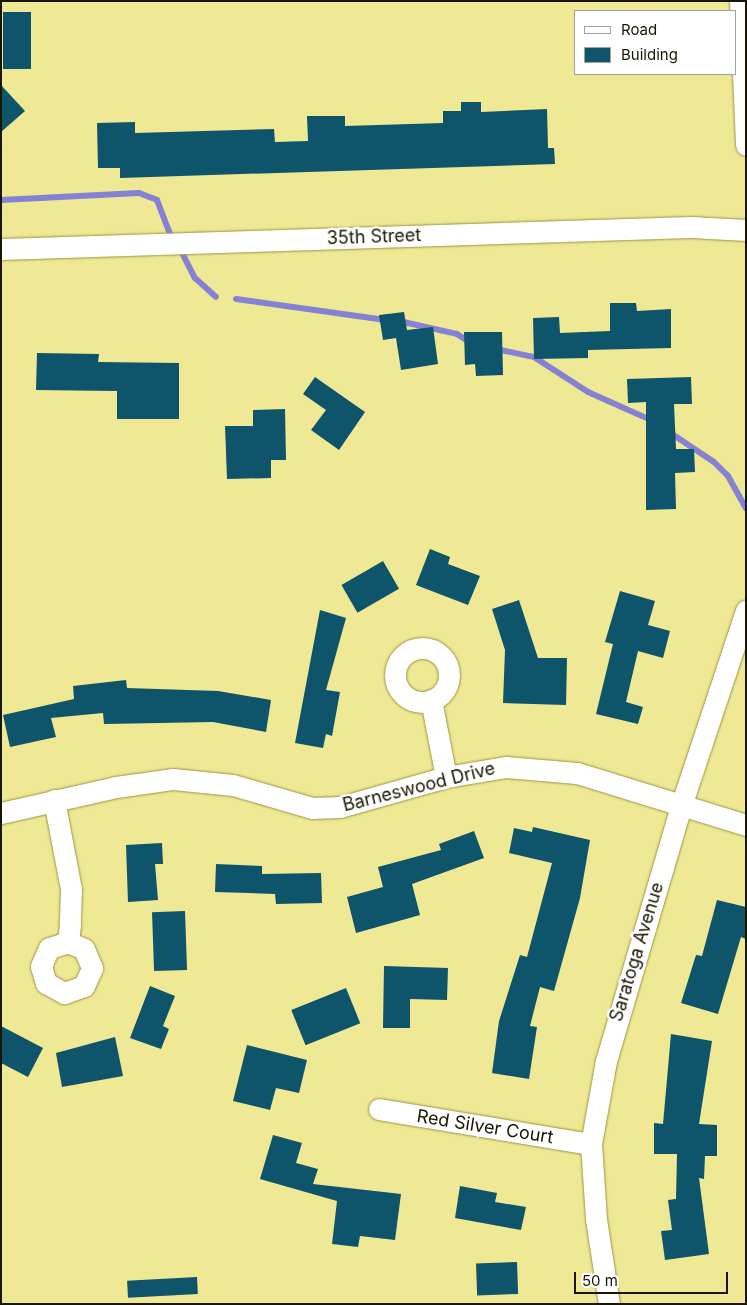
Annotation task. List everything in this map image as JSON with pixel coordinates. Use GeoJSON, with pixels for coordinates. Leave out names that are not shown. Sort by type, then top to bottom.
{"type":"FeatureCollection","features":[{"type":"Feature","properties":{"kind":"street"},"geometry":{"type":"LineString","coordinates":[[740,1],[746,145]]}},
{"type":"Feature","properties":{"kind":"street","name":"35th Street"},"geometry":{"type":"LineString","coordinates":[[1,249],[691,227],[746,230]]}},
{"type":"Feature","properties":{"kind":"street","name":"Saratoga Avenue"},"geometry":{"type":"LineString","coordinates":[[609,1304],[596,1219],[591,1144],[614,1030],[681,806],[746,611]]}},
{"type":"Feature","properties":{"kind":"street"},"geometry":{"type":"LineString","coordinates":[[431,700],[446,777]]}},
{"type":"Feature","properties":{"kind":"street","name":"Barneswood Drive"},"geometry":{"type":"LineString","coordinates":[[1,813],[54,800],[173,780],[233,785],[312,808],[340,807],[482,768],[540,768],[577,773],[746,825]]}},
{"type":"Feature","properties":{"kind":"street"},"geometry":{"type":"LineString","coordinates":[[54,800],[71,889],[68,942]]}},
{"type":"Feature","properties":{"kind":"street","name":"Red Silver Court"},"geometry":{"type":"LineString","coordinates":[[379,1109],[591,1144]]}},
{"type":"Feature","properties":{"kind":"building"},"geometry":{"type":"Polygon","coordinates":[[[3,12],[31,12],[31,69],[3,69],[3,12]]]}},
{"type":"Feature","properties":{"kind":"building"},"geometry":{"type":"Polygon","coordinates":[[[1,85],[25,111],[1,132],[1,85]]]}},
{"type":"Feature","properties":{"kind":"building"},"geometry":{"type":"Polygon","coordinates":[[[461,102],[481,102],[481,112],[547,109],[548,148],[554,148],[555,164],[120,178],[120,168],[98,168],[97,123],[135,122],[135,133],[274,129],[275,142],[308,141],[307,116],[345,116],[345,126],[443,123],[443,111],[461,111],[461,102]]]}},
{"type":"Feature","properties":{"kind":"building"},"geometry":{"type":"Polygon","coordinates":[[[610,303],[636,303],[637,311],[671,309],[671,348],[588,350],[588,358],[534,359],[533,318],[559,317],[560,333],[610,331],[610,303]]]}},
{"type":"Feature","properties":{"kind":"building"},"geometry":{"type":"Polygon","coordinates":[[[404,312],[407,330],[433,327],[438,364],[401,370],[396,338],[383,340],[379,315],[404,312]]]}},
{"type":"Feature","properties":{"kind":"building"},"geometry":{"type":"Polygon","coordinates":[[[464,332],[502,332],[503,375],[476,376],[475,364],[465,365],[464,332]]]}},
{"type":"Feature","properties":{"kind":"building"},"geometry":{"type":"Polygon","coordinates":[[[37,353],[99,354],[98,362],[179,363],[179,419],[117,419],[117,391],[36,390],[37,353]]]}},
{"type":"Feature","properties":{"kind":"building"},"geometry":{"type":"Polygon","coordinates":[[[315,377],[365,412],[339,450],[311,430],[326,410],[303,394],[315,377]]]}},
{"type":"Feature","properties":{"kind":"building"},"geometry":{"type":"Polygon","coordinates":[[[691,377],[692,404],[674,404],[676,449],[694,449],[695,472],[675,473],[676,509],[646,510],[646,402],[628,403],[627,379],[691,377]]]}},
{"type":"Feature","properties":{"kind":"building"},"geometry":{"type":"Polygon","coordinates":[[[285,409],[286,460],[271,460],[271,478],[227,479],[225,426],[253,426],[253,410],[285,409]]]}},
{"type":"Feature","properties":{"kind":"building"},"geometry":{"type":"Polygon","coordinates":[[[430,549],[450,557],[448,564],[480,576],[468,605],[416,585],[430,549]]]}},
{"type":"Feature","properties":{"kind":"building"},"geometry":{"type":"Polygon","coordinates":[[[383,561],[399,589],[357,613],[341,585],[383,561]]]}},
{"type":"Feature","properties":{"kind":"building"},"geometry":{"type":"Polygon","coordinates":[[[620,591],[655,601],[648,625],[670,631],[663,658],[638,651],[626,702],[643,707],[638,724],[596,714],[613,644],[605,642],[620,591]]]}},
{"type":"Feature","properties":{"kind":"building"},"geometry":{"type":"Polygon","coordinates":[[[519,600],[538,658],[567,658],[566,705],[503,703],[505,650],[492,609],[519,600]]]}},
{"type":"Feature","properties":{"kind":"building"},"geometry":{"type":"Polygon","coordinates":[[[320,610],[346,618],[326,690],[340,692],[332,736],[326,734],[323,748],[295,743],[320,610]]]}},
{"type":"Feature","properties":{"kind":"building"},"geometry":{"type":"Polygon","coordinates":[[[126,680],[127,688],[218,691],[271,700],[266,732],[213,722],[104,724],[103,713],[51,718],[56,737],[10,747],[3,715],[74,699],[73,686],[126,680]]]}},
{"type":"Feature","properties":{"kind":"building"},"geometry":{"type":"Polygon","coordinates":[[[533,827],[590,840],[580,898],[554,991],[540,987],[530,1026],[537,1027],[529,1079],[492,1073],[499,1021],[520,955],[527,957],[552,863],[509,853],[514,828],[532,832],[533,827]]]}},
{"type":"Feature","properties":{"kind":"building"},"geometry":{"type":"Polygon","coordinates":[[[474,831],[484,858],[412,884],[420,915],[356,933],[347,897],[383,887],[378,867],[441,850],[439,844],[474,831]]]}},
{"type":"Feature","properties":{"kind":"building"},"geometry":{"type":"Polygon","coordinates":[[[162,843],[163,864],[155,864],[158,900],[128,902],[126,845],[162,843]]]}},
{"type":"Feature","properties":{"kind":"building"},"geometry":{"type":"Polygon","coordinates":[[[216,864],[262,866],[262,874],[321,873],[322,903],[276,904],[275,894],[215,892],[216,864]]]}},
{"type":"Feature","properties":{"kind":"building"},"geometry":{"type":"Polygon","coordinates":[[[717,900],[746,907],[746,939],[741,937],[718,1014],[681,1003],[696,955],[702,956],[717,900]]]}},
{"type":"Feature","properties":{"kind":"building"},"geometry":{"type":"Polygon","coordinates":[[[185,911],[187,970],[154,971],[152,912],[185,911]]]}},
{"type":"Feature","properties":{"kind":"building"},"geometry":{"type":"Polygon","coordinates":[[[384,966],[448,968],[447,1000],[410,999],[410,1028],[383,1028],[384,966]]]}},
{"type":"Feature","properties":{"kind":"building"},"geometry":{"type":"Polygon","coordinates":[[[150,986],[175,996],[163,1026],[169,1029],[161,1049],[130,1038],[150,986]]]}},
{"type":"Feature","properties":{"kind":"building"},"geometry":{"type":"Polygon","coordinates":[[[346,988],[360,1023],[306,1045],[291,1010],[346,988]]]}},
{"type":"Feature","properties":{"kind":"building"},"geometry":{"type":"Polygon","coordinates":[[[1,1026],[43,1048],[28,1077],[1,1063],[1,1026]]]}},
{"type":"Feature","properties":{"kind":"building"},"geometry":{"type":"Polygon","coordinates":[[[671,1034],[712,1041],[699,1124],[717,1125],[717,1156],[705,1156],[704,1179],[699,1178],[709,1254],[665,1260],[661,1231],[672,1230],[668,1200],[676,1199],[677,1154],[654,1154],[654,1123],[663,1124],[671,1034]]]}},
{"type":"Feature","properties":{"kind":"building"},"geometry":{"type":"Polygon","coordinates":[[[115,1037],[123,1076],[62,1087],[56,1053],[115,1037]]]}},
{"type":"Feature","properties":{"kind":"building"},"geometry":{"type":"Polygon","coordinates":[[[247,1045],[307,1060],[299,1093],[276,1088],[270,1110],[233,1101],[247,1045]]]}},
{"type":"Feature","properties":{"kind":"building"},"geometry":{"type":"Polygon","coordinates":[[[273,1135],[302,1143],[296,1163],[318,1169],[313,1184],[401,1194],[395,1240],[360,1236],[358,1247],[332,1244],[337,1201],[260,1179],[273,1135]]]}},
{"type":"Feature","properties":{"kind":"building"},"geometry":{"type":"Polygon","coordinates":[[[460,1186],[497,1193],[495,1202],[526,1207],[521,1230],[455,1218],[460,1186]]]}},
{"type":"Feature","properties":{"kind":"building"},"geometry":{"type":"Polygon","coordinates":[[[517,1262],[518,1294],[477,1295],[476,1263],[517,1262]]]}},
{"type":"Feature","properties":{"kind":"building"},"geometry":{"type":"Polygon","coordinates":[[[197,1277],[198,1294],[128,1298],[127,1281],[197,1277]]]}},
{"type":"Feature","properties":{"kind":"waterway"},"geometry":{"type":"LineString","coordinates":[[1,200],[139,193],[157,200],[171,237]]}},
{"type":"Feature","properties":{"kind":"waterway"},"geometry":{"type":"LineString","coordinates":[[179,247],[195,278],[216,297]]}},
{"type":"Feature","properties":{"kind":"waterway"},"geometry":{"type":"LineString","coordinates":[[236,299],[386,320]]}},
{"type":"Feature","properties":{"kind":"waterway"},"geometry":{"type":"LineString","coordinates":[[399,321],[457,334],[471,343]]}},
{"type":"Feature","properties":{"kind":"waterway"},"geometry":{"type":"LineString","coordinates":[[496,349],[534,357],[588,392],[653,421]]}},
{"type":"Feature","properties":{"kind":"waterway"},"geometry":{"type":"LineString","coordinates":[[669,432],[714,462],[728,476],[746,508]]}}]}
